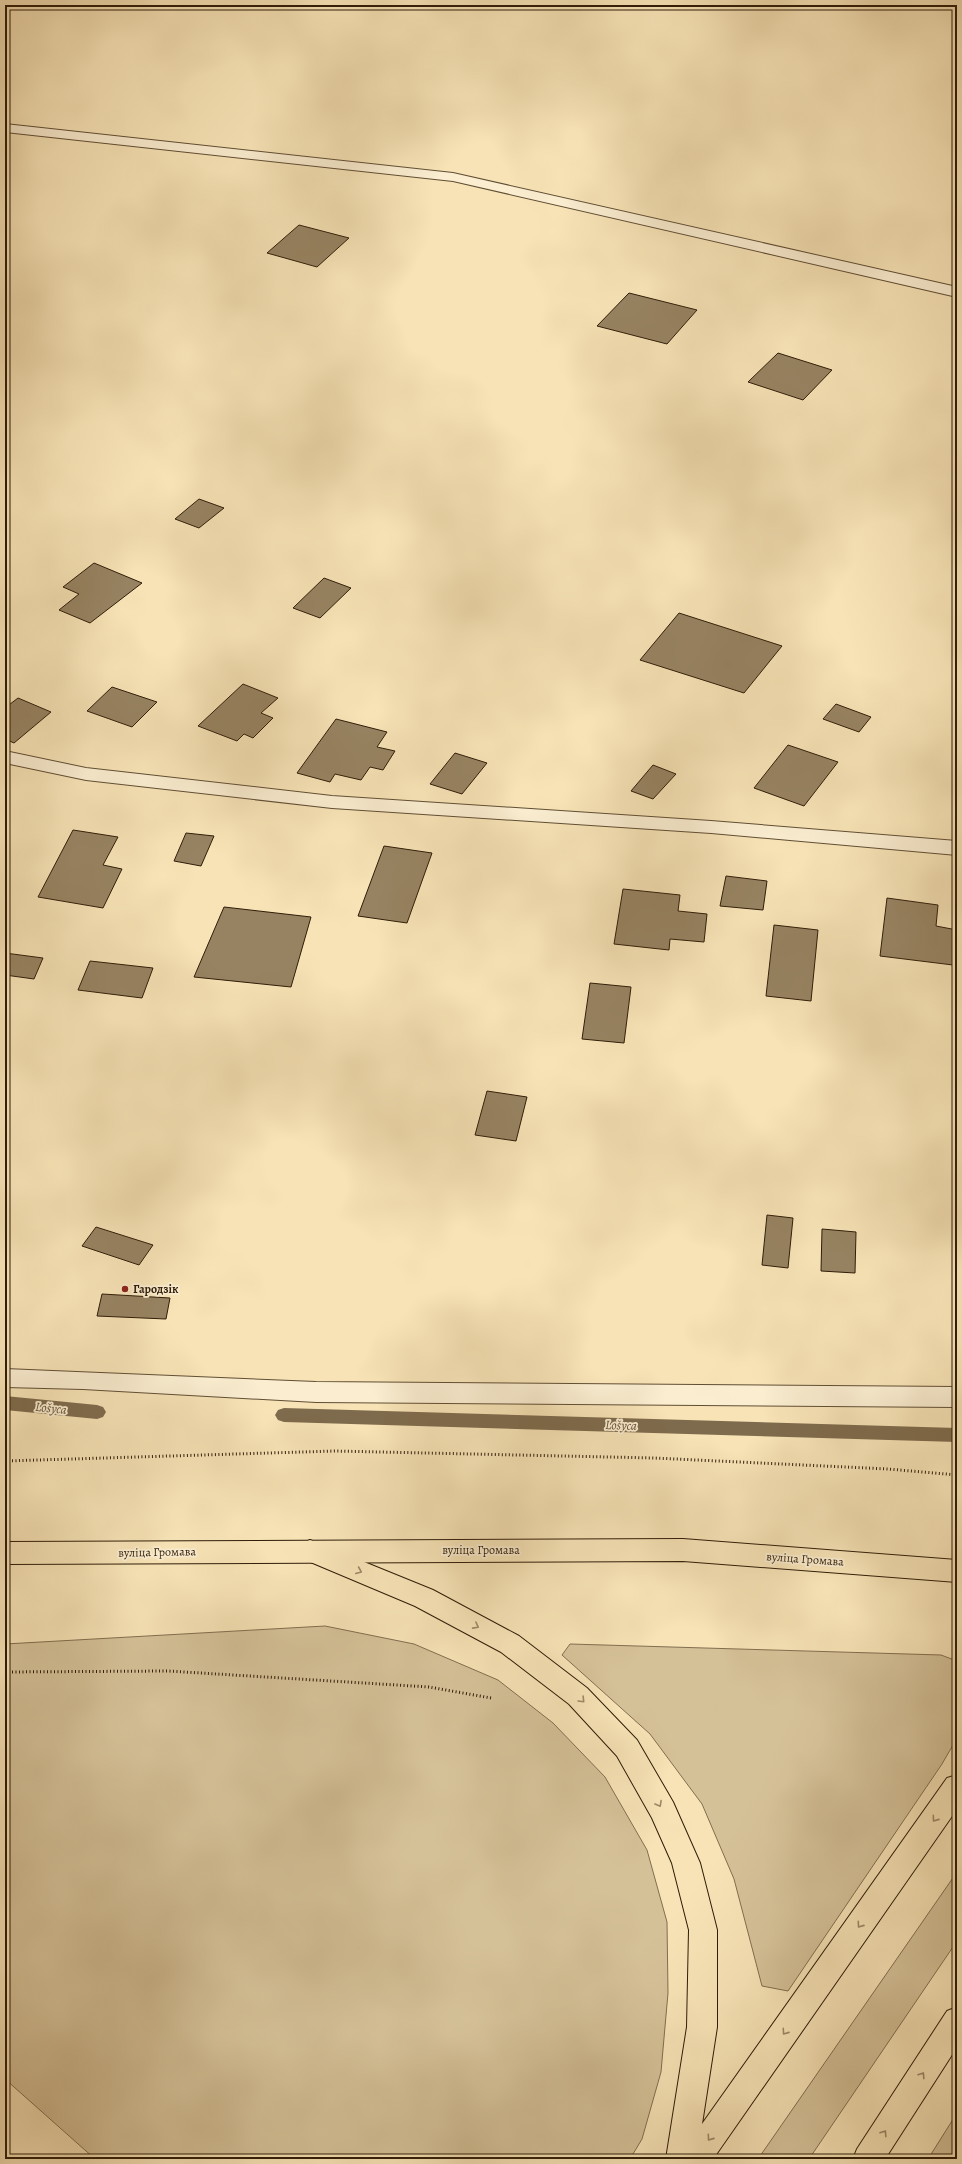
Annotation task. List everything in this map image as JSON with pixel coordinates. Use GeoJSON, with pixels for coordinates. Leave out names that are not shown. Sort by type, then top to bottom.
{"type":"FeatureCollection","features":[{"type":"Feature","properties":{"kind":"main road","name":"вуліца Громава"},"geometry":{"type":"LineString","coordinates":[[5,1553],[683,1550],[957,1571]]}},
{"type":"Feature","properties":{"kind":"main road"},"geometry":{"type":"LineString","coordinates":[[310,1551],[424,1598],[510,1644],[578,1696],[628,1748],[663,1811],[686,1863],[703,1930],[702,2027],[681,2159]]}},
{"type":"Feature","properties":{"kind":"main road"},"geometry":{"type":"LineString","coordinates":[[695,2159],[957,1787]]}},
{"type":"Feature","properties":{"kind":"main road"},"geometry":{"type":"LineString","coordinates":[[868,2159],[957,2021]]}},
{"type":"Feature","properties":{"kind":"street"},"geometry":{"type":"LineString","coordinates":[[5,128],[454,178],[957,292]]}},
{"type":"Feature","properties":{"kind":"street"},"geometry":{"type":"LineString","coordinates":[[5,757],[86,774],[332,802],[704,827],[957,848]]}},
{"type":"Feature","properties":{"kind":"street"},"geometry":{"type":"LineString","coordinates":[[5,1378],[83,1380],[316,1392],[957,1397]]}},
{"type":"Feature","properties":{"kind":"path"},"geometry":{"type":"LineString","coordinates":[[5,1461],[366,1451],[654,1458],[957,1475]]}},
{"type":"Feature","properties":{"kind":"path"},"geometry":{"type":"LineString","coordinates":[[5,1672],[176,1672],[429,1687],[491,1698]]}},
{"type":"Feature","properties":{"kind":"shaded area"},"geometry":{"type":"Polygon","coordinates":[[[325,1626],[414,1644],[498,1680],[553,1723],[605,1777],[647,1850],[667,1922],[668,1993],[661,2072],[642,2139],[630,2159],[95,2159],[5,2079],[5,1644],[325,1626]]]}},
{"type":"Feature","properties":{"kind":"shaded area"},"geometry":{"type":"Polygon","coordinates":[[[570,1644],[941,1655],[957,1661],[957,1738],[942,1764],[788,1991],[762,1986],[734,1879],[702,1804],[650,1734],[562,1655],[570,1644]]]}},
{"type":"Feature","properties":{"kind":"shaded area"},"geometry":{"type":"Polygon","coordinates":[[[957,1872],[957,1941],[809,2159],[758,2159],[957,1872]]]}},
{"type":"Feature","properties":{"kind":"shaded area"},"geometry":{"type":"Polygon","coordinates":[[[957,2113],[957,2159],[928,2159],[957,2113]]]}},
{"type":"Feature","properties":{"kind":"building"},"geometry":{"type":"Polygon","coordinates":[[[299,225],[349,238],[317,267],[267,253],[299,225]]]}},
{"type":"Feature","properties":{"kind":"building"},"geometry":{"type":"Polygon","coordinates":[[[629,293],[697,310],[667,344],[597,326],[629,293]]]}},
{"type":"Feature","properties":{"kind":"building"},"geometry":{"type":"Polygon","coordinates":[[[778,353],[832,370],[803,400],[748,382],[778,353]]]}},
{"type":"Feature","properties":{"kind":"building"},"geometry":{"type":"Polygon","coordinates":[[[199,499],[224,508],[199,528],[175,519],[199,499]]]}},
{"type":"Feature","properties":{"kind":"building"},"geometry":{"type":"Polygon","coordinates":[[[94,563],[142,583],[90,623],[59,610],[79,594],[63,587],[94,563]]]}},
{"type":"Feature","properties":{"kind":"building"},"geometry":{"type":"Polygon","coordinates":[[[324,578],[351,588],[320,618],[293,608],[324,578]]]}},
{"type":"Feature","properties":{"kind":"building"},"geometry":{"type":"Polygon","coordinates":[[[679,613],[782,646],[744,693],[640,660],[679,613]]]}},
{"type":"Feature","properties":{"kind":"building"},"geometry":{"type":"Polygon","coordinates":[[[243,684],[278,698],[261,713],[273,718],[253,738],[244,734],[237,741],[198,726],[243,684]]]}},
{"type":"Feature","properties":{"kind":"building"},"geometry":{"type":"Polygon","coordinates":[[[112,687],[157,702],[132,727],[87,711],[112,687]]]}},
{"type":"Feature","properties":{"kind":"building"},"geometry":{"type":"Polygon","coordinates":[[[18,698],[51,712],[14,743],[5,739],[5,708],[18,698]]]}},
{"type":"Feature","properties":{"kind":"building"},"geometry":{"type":"Polygon","coordinates":[[[836,704],[871,717],[859,732],[823,719],[836,704]]]}},
{"type":"Feature","properties":{"kind":"building"},"geometry":{"type":"Polygon","coordinates":[[[336,719],[387,732],[377,747],[395,751],[383,770],[370,767],[361,780],[335,774],[330,782],[297,773],[336,719]]]}},
{"type":"Feature","properties":{"kind":"building"},"geometry":{"type":"Polygon","coordinates":[[[788,745],[838,762],[804,806],[754,788],[788,745]]]}},
{"type":"Feature","properties":{"kind":"building"},"geometry":{"type":"Polygon","coordinates":[[[455,753],[487,763],[462,794],[430,784],[455,753]]]}},
{"type":"Feature","properties":{"kind":"building"},"geometry":{"type":"Polygon","coordinates":[[[653,765],[676,774],[653,799],[631,791],[653,765]]]}},
{"type":"Feature","properties":{"kind":"building"},"geometry":{"type":"Polygon","coordinates":[[[73,830],[118,837],[103,865],[122,869],[103,908],[38,897],[73,830]]]}},
{"type":"Feature","properties":{"kind":"building"},"geometry":{"type":"Polygon","coordinates":[[[186,833],[214,836],[201,866],[174,861],[186,833]]]}},
{"type":"Feature","properties":{"kind":"building"},"geometry":{"type":"Polygon","coordinates":[[[384,846],[432,853],[407,923],[358,916],[384,846]]]}},
{"type":"Feature","properties":{"kind":"building"},"geometry":{"type":"Polygon","coordinates":[[[726,876],[767,881],[763,910],[720,906],[726,876]]]}},
{"type":"Feature","properties":{"kind":"building"},"geometry":{"type":"Polygon","coordinates":[[[623,889],[680,895],[678,911],[707,914],[704,942],[670,939],[669,950],[614,944],[623,889]]]}},
{"type":"Feature","properties":{"kind":"building"},"geometry":{"type":"Polygon","coordinates":[[[887,898],[938,905],[936,926],[957,930],[953,965],[880,956],[887,898]]]}},
{"type":"Feature","properties":{"kind":"building"},"geometry":{"type":"Polygon","coordinates":[[[224,907],[311,917],[291,987],[194,977],[224,907]]]}},
{"type":"Feature","properties":{"kind":"building"},"geometry":{"type":"Polygon","coordinates":[[[774,925],[818,930],[811,1001],[766,996],[774,925]]]}},
{"type":"Feature","properties":{"kind":"building"},"geometry":{"type":"Polygon","coordinates":[[[5,953],[43,958],[34,979],[5,975],[5,953]]]}},
{"type":"Feature","properties":{"kind":"building"},"geometry":{"type":"Polygon","coordinates":[[[90,961],[153,968],[142,998],[78,990],[90,961]]]}},
{"type":"Feature","properties":{"kind":"building"},"geometry":{"type":"Polygon","coordinates":[[[590,983],[631,987],[624,1043],[582,1039],[590,983]]]}},
{"type":"Feature","properties":{"kind":"building"},"geometry":{"type":"Polygon","coordinates":[[[487,1091],[527,1097],[516,1141],[475,1135],[487,1091]]]}},
{"type":"Feature","properties":{"kind":"building"},"geometry":{"type":"Polygon","coordinates":[[[767,1215],[793,1218],[788,1268],[762,1265],[767,1215]]]}},
{"type":"Feature","properties":{"kind":"building"},"geometry":{"type":"Polygon","coordinates":[[[96,1227],[153,1245],[139,1265],[82,1246],[96,1227]]]}},
{"type":"Feature","properties":{"kind":"building"},"geometry":{"type":"Polygon","coordinates":[[[822,1229],[856,1232],[855,1273],[821,1271],[822,1229]]]}},
{"type":"Feature","properties":{"kind":"building"},"geometry":{"type":"Polygon","coordinates":[[[102,1294],[170,1298],[166,1319],[97,1316],[102,1294]]]}},
{"type":"Feature","properties":{"kind":"waterway","name":"Lošyca"},"geometry":{"type":"LineString","coordinates":[[5,1403],[97,1412]]}},
{"type":"Feature","properties":{"kind":"waterway","name":"Lošyca"},"geometry":{"type":"LineString","coordinates":[[284,1415],[957,1435]]}},
{"type":"Feature","properties":{"kind":"place","name":"Гародзік"},"geometry":{"type":"Point","coordinates":[125,1289]}}]}
